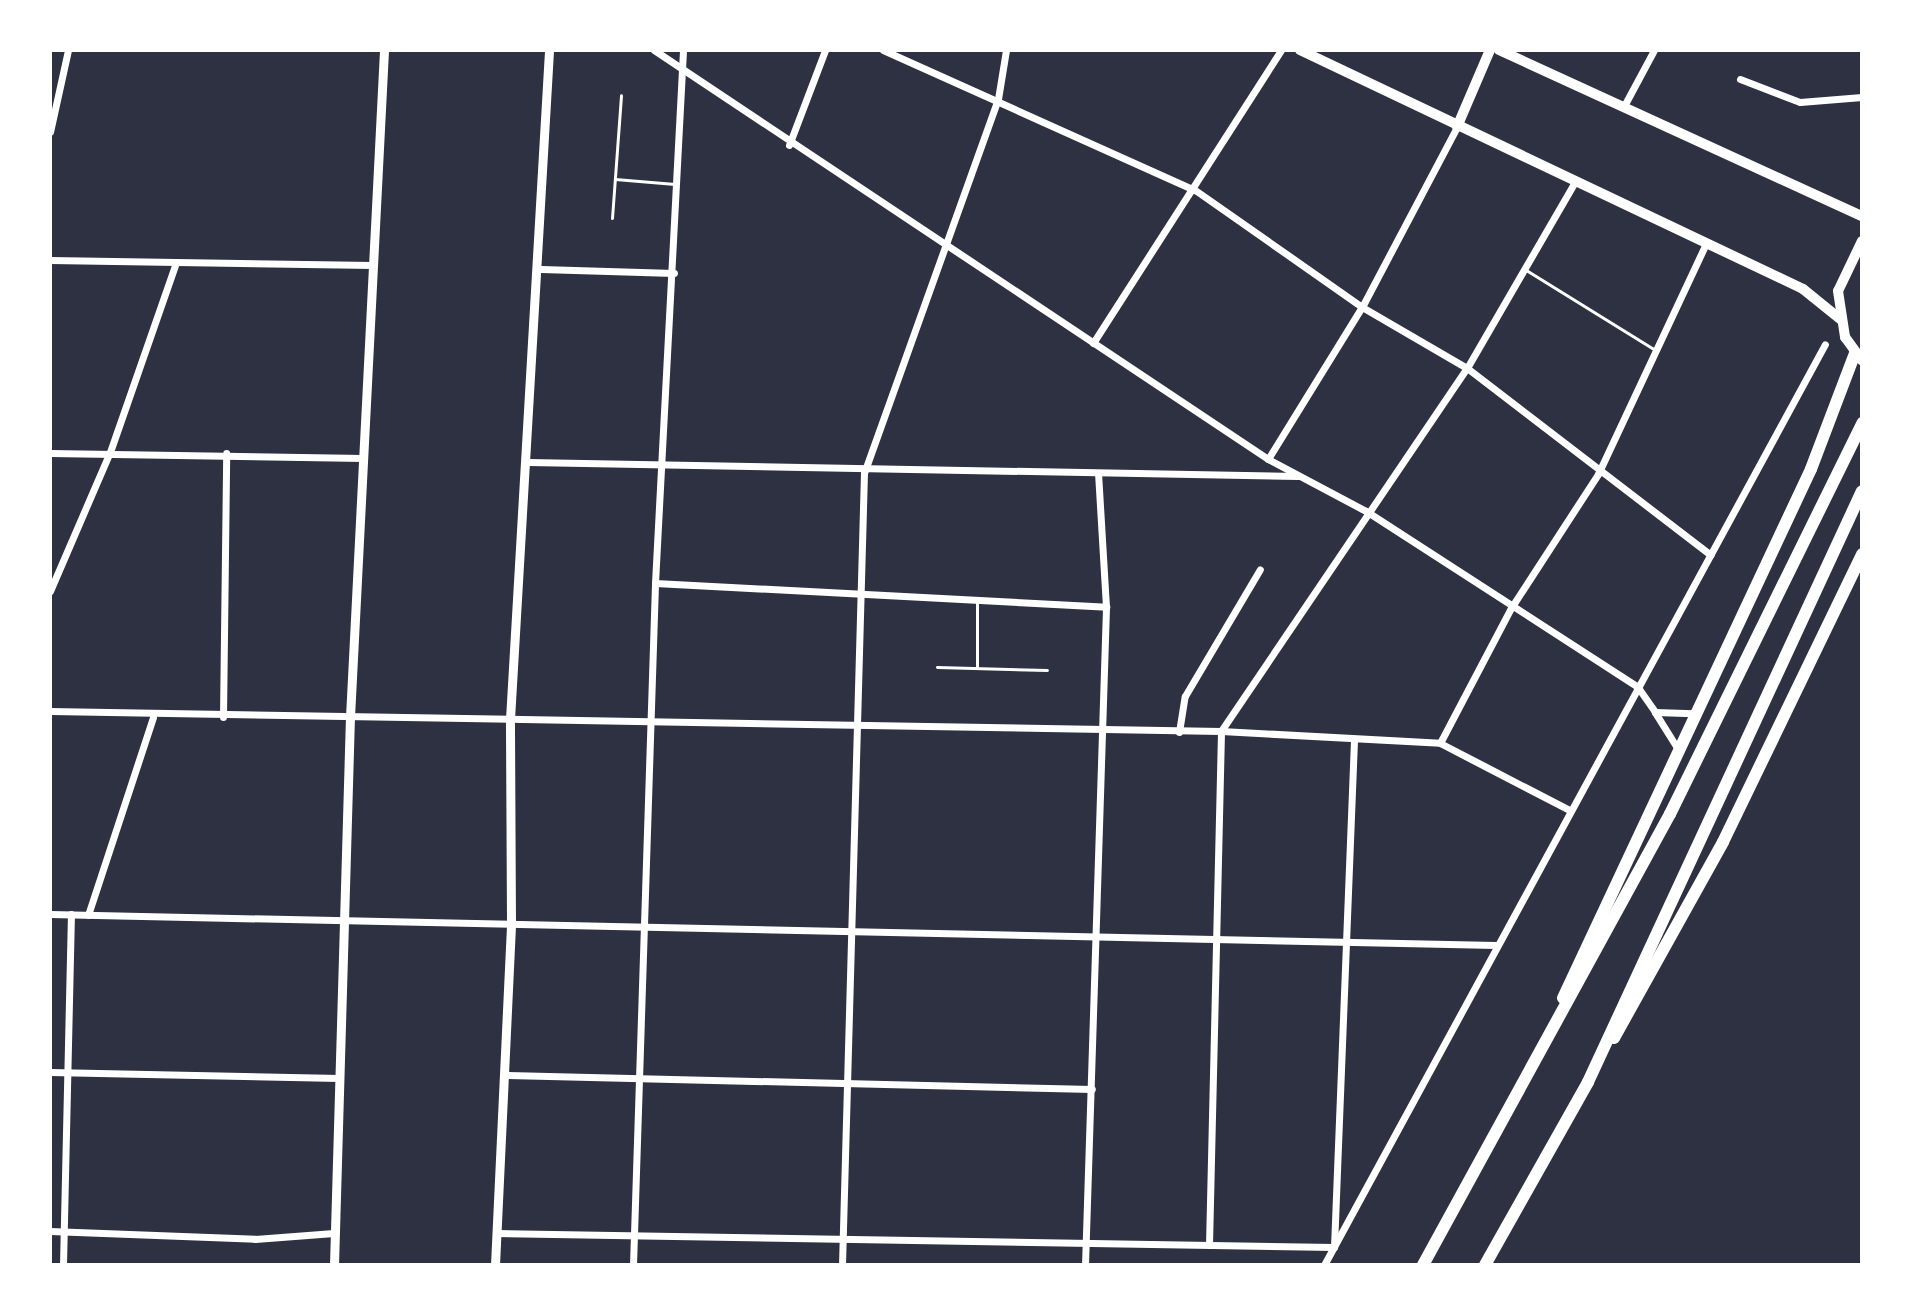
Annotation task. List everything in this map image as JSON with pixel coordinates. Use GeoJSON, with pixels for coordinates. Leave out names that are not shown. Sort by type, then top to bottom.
{"type":"FeatureCollection","features":[{"type":"Feature","properties":{"kind":"highway"},"geometry":{"type":"LineString","coordinates":[[1535,1060],[1676,746],[1811,469],[1859,356]]}},
{"type":"Feature","properties":{"kind":"highway"},"geometry":{"type":"LineString","coordinates":[[1423,1265],[1670,814],[1862,423]]}},
{"type":"Feature","properties":{"kind":"highway"},"geometry":{"type":"LineString","coordinates":[[1588,1082],[1862,491]]}},
{"type":"Feature","properties":{"kind":"highway"},"geometry":{"type":"LineString","coordinates":[[1485,1265],[1588,1082],[1667,951],[1862,554]]}},
{"type":"Feature","properties":{"kind":"main road"},"geometry":{"type":"LineString","coordinates":[[1300,50],[1803,289],[1840,319],[1859,356]]}},
{"type":"Feature","properties":{"kind":"main road"},"geometry":{"type":"LineString","coordinates":[[1457,127],[1490,50]]}},
{"type":"Feature","properties":{"kind":"main road"},"geometry":{"type":"LineString","coordinates":[[1499,50],[1862,216]]}},
{"type":"Feature","properties":{"kind":"main road"},"geometry":{"type":"LineString","coordinates":[[1840,319],[1846,265],[1862,241]]}},
{"type":"Feature","properties":{"kind":"street"},"geometry":{"type":"LineString","coordinates":[[50,132],[68,50]]}},
{"type":"Feature","properties":{"kind":"street"},"geometry":{"type":"LineString","coordinates":[[334,1265],[350,717],[384,50]]}},
{"type":"Feature","properties":{"kind":"street"},"geometry":{"type":"LineString","coordinates":[[495,1265],[511,922],[510,719],[541,269],[549,50]]}},
{"type":"Feature","properties":{"kind":"street"},"geometry":{"type":"LineString","coordinates":[[654,50],[680,73],[944,242],[1268,459],[1366,511],[1511,608],[1637,686],[1676,746]]}},
{"type":"Feature","properties":{"kind":"street"},"geometry":{"type":"LineString","coordinates":[[633,1265],[655,583],[674,273],[683,50]]}},
{"type":"Feature","properties":{"kind":"street"},"geometry":{"type":"LineString","coordinates":[[789,145],[825,50]]}},
{"type":"Feature","properties":{"kind":"street"},"geometry":{"type":"LineString","coordinates":[[883,50],[1195,190],[1362,307],[1467,368],[1598,474],[1711,555]]}},
{"type":"Feature","properties":{"kind":"street"},"geometry":{"type":"LineString","coordinates":[[842,1265],[864,473],[944,242],[998,99],[1006,50]]}},
{"type":"Feature","properties":{"kind":"street"},"geometry":{"type":"LineString","coordinates":[[1093,343],[1195,190],[1281,50]]}},
{"type":"Feature","properties":{"kind":"street"},"geometry":{"type":"LineString","coordinates":[[1624,106],[1654,50]]}},
{"type":"Feature","properties":{"kind":"street"},"geometry":{"type":"LineString","coordinates":[[1740,79],[1800,102],[1862,97]]}},
{"type":"Feature","properties":{"kind":"street"},"geometry":{"type":"LineString","coordinates":[[1268,459],[1362,307],[1457,127]]}},
{"type":"Feature","properties":{"kind":"street"},"geometry":{"type":"LineString","coordinates":[[1209,1245],[1221,731],[1366,511],[1467,368],[1575,182]]}},
{"type":"Feature","properties":{"kind":"street"},"geometry":{"type":"LineString","coordinates":[[1440,743],[1511,608],[1598,474],[1706,243]]}},
{"type":"Feature","properties":{"kind":"street"},"geometry":{"type":"LineString","coordinates":[[50,260],[373,265]]}},
{"type":"Feature","properties":{"kind":"street"},"geometry":{"type":"LineString","coordinates":[[50,591],[110,452],[176,263]]}},
{"type":"Feature","properties":{"kind":"street"},"geometry":{"type":"LineString","coordinates":[[541,269],[674,273]]}},
{"type":"Feature","properties":{"kind":"street"},"geometry":{"type":"LineString","coordinates":[[1324,1265],[1825,344]]}},
{"type":"Feature","properties":{"kind":"street"},"geometry":{"type":"LineString","coordinates":[[50,453],[226,453],[363,458]]}},
{"type":"Feature","properties":{"kind":"street"},"geometry":{"type":"LineString","coordinates":[[223,717],[226,453]]}},
{"type":"Feature","properties":{"kind":"street"},"geometry":{"type":"LineString","coordinates":[[528,462],[864,473],[1301,476]]}},
{"type":"Feature","properties":{"kind":"street"},"geometry":{"type":"LineString","coordinates":[[1085,1265],[1092,1089],[1093,932],[1106,607],[1098,473]]}},
{"type":"Feature","properties":{"kind":"street"},"geometry":{"type":"LineString","coordinates":[[1179,732],[1185,696],[1260,569]]}},
{"type":"Feature","properties":{"kind":"street"},"geometry":{"type":"LineString","coordinates":[[655,583],[859,590],[1106,607]]}},
{"type":"Feature","properties":{"kind":"street"},"geometry":{"type":"LineString","coordinates":[[50,711],[153,717],[510,719],[1103,734],[1221,731],[1440,743],[1569,810]]}},
{"type":"Feature","properties":{"kind":"street"},"geometry":{"type":"LineString","coordinates":[[1655,712],[1693,713]]}},
{"type":"Feature","properties":{"kind":"street"},"geometry":{"type":"LineString","coordinates":[[88,915],[153,717]]}},
{"type":"Feature","properties":{"kind":"street"},"geometry":{"type":"LineString","coordinates":[[1334,1247],[1341,943],[1354,740]]}},
{"type":"Feature","properties":{"kind":"street"},"geometry":{"type":"LineString","coordinates":[[50,914],[1093,932],[1341,943],[1496,945]]}},
{"type":"Feature","properties":{"kind":"street"},"geometry":{"type":"LineString","coordinates":[[63,1265],[71,914]]}},
{"type":"Feature","properties":{"kind":"street"},"geometry":{"type":"LineString","coordinates":[[50,1072],[339,1078]]}},
{"type":"Feature","properties":{"kind":"street"},"geometry":{"type":"LineString","coordinates":[[504,1075],[637,1081],[1092,1089]]}},
{"type":"Feature","properties":{"kind":"street"},"geometry":{"type":"LineString","coordinates":[[50,1231],[255,1239],[334,1233]]}},
{"type":"Feature","properties":{"kind":"street"},"geometry":{"type":"LineString","coordinates":[[496,1233],[1334,1247]]}},
{"type":"Feature","properties":{"kind":"lane"},"geometry":{"type":"LineString","coordinates":[[612,218],[621,95]]}},
{"type":"Feature","properties":{"kind":"lane"},"geometry":{"type":"LineString","coordinates":[[615,179],[677,184]]}},
{"type":"Feature","properties":{"kind":"lane"},"geometry":{"type":"LineString","coordinates":[[1524,269],[1655,350]]}},
{"type":"Feature","properties":{"kind":"lane"},"geometry":{"type":"LineString","coordinates":[[977,598],[977,668]]}},
{"type":"Feature","properties":{"kind":"lane"},"geometry":{"type":"LineString","coordinates":[[937,667],[1047,670]]}}]}
